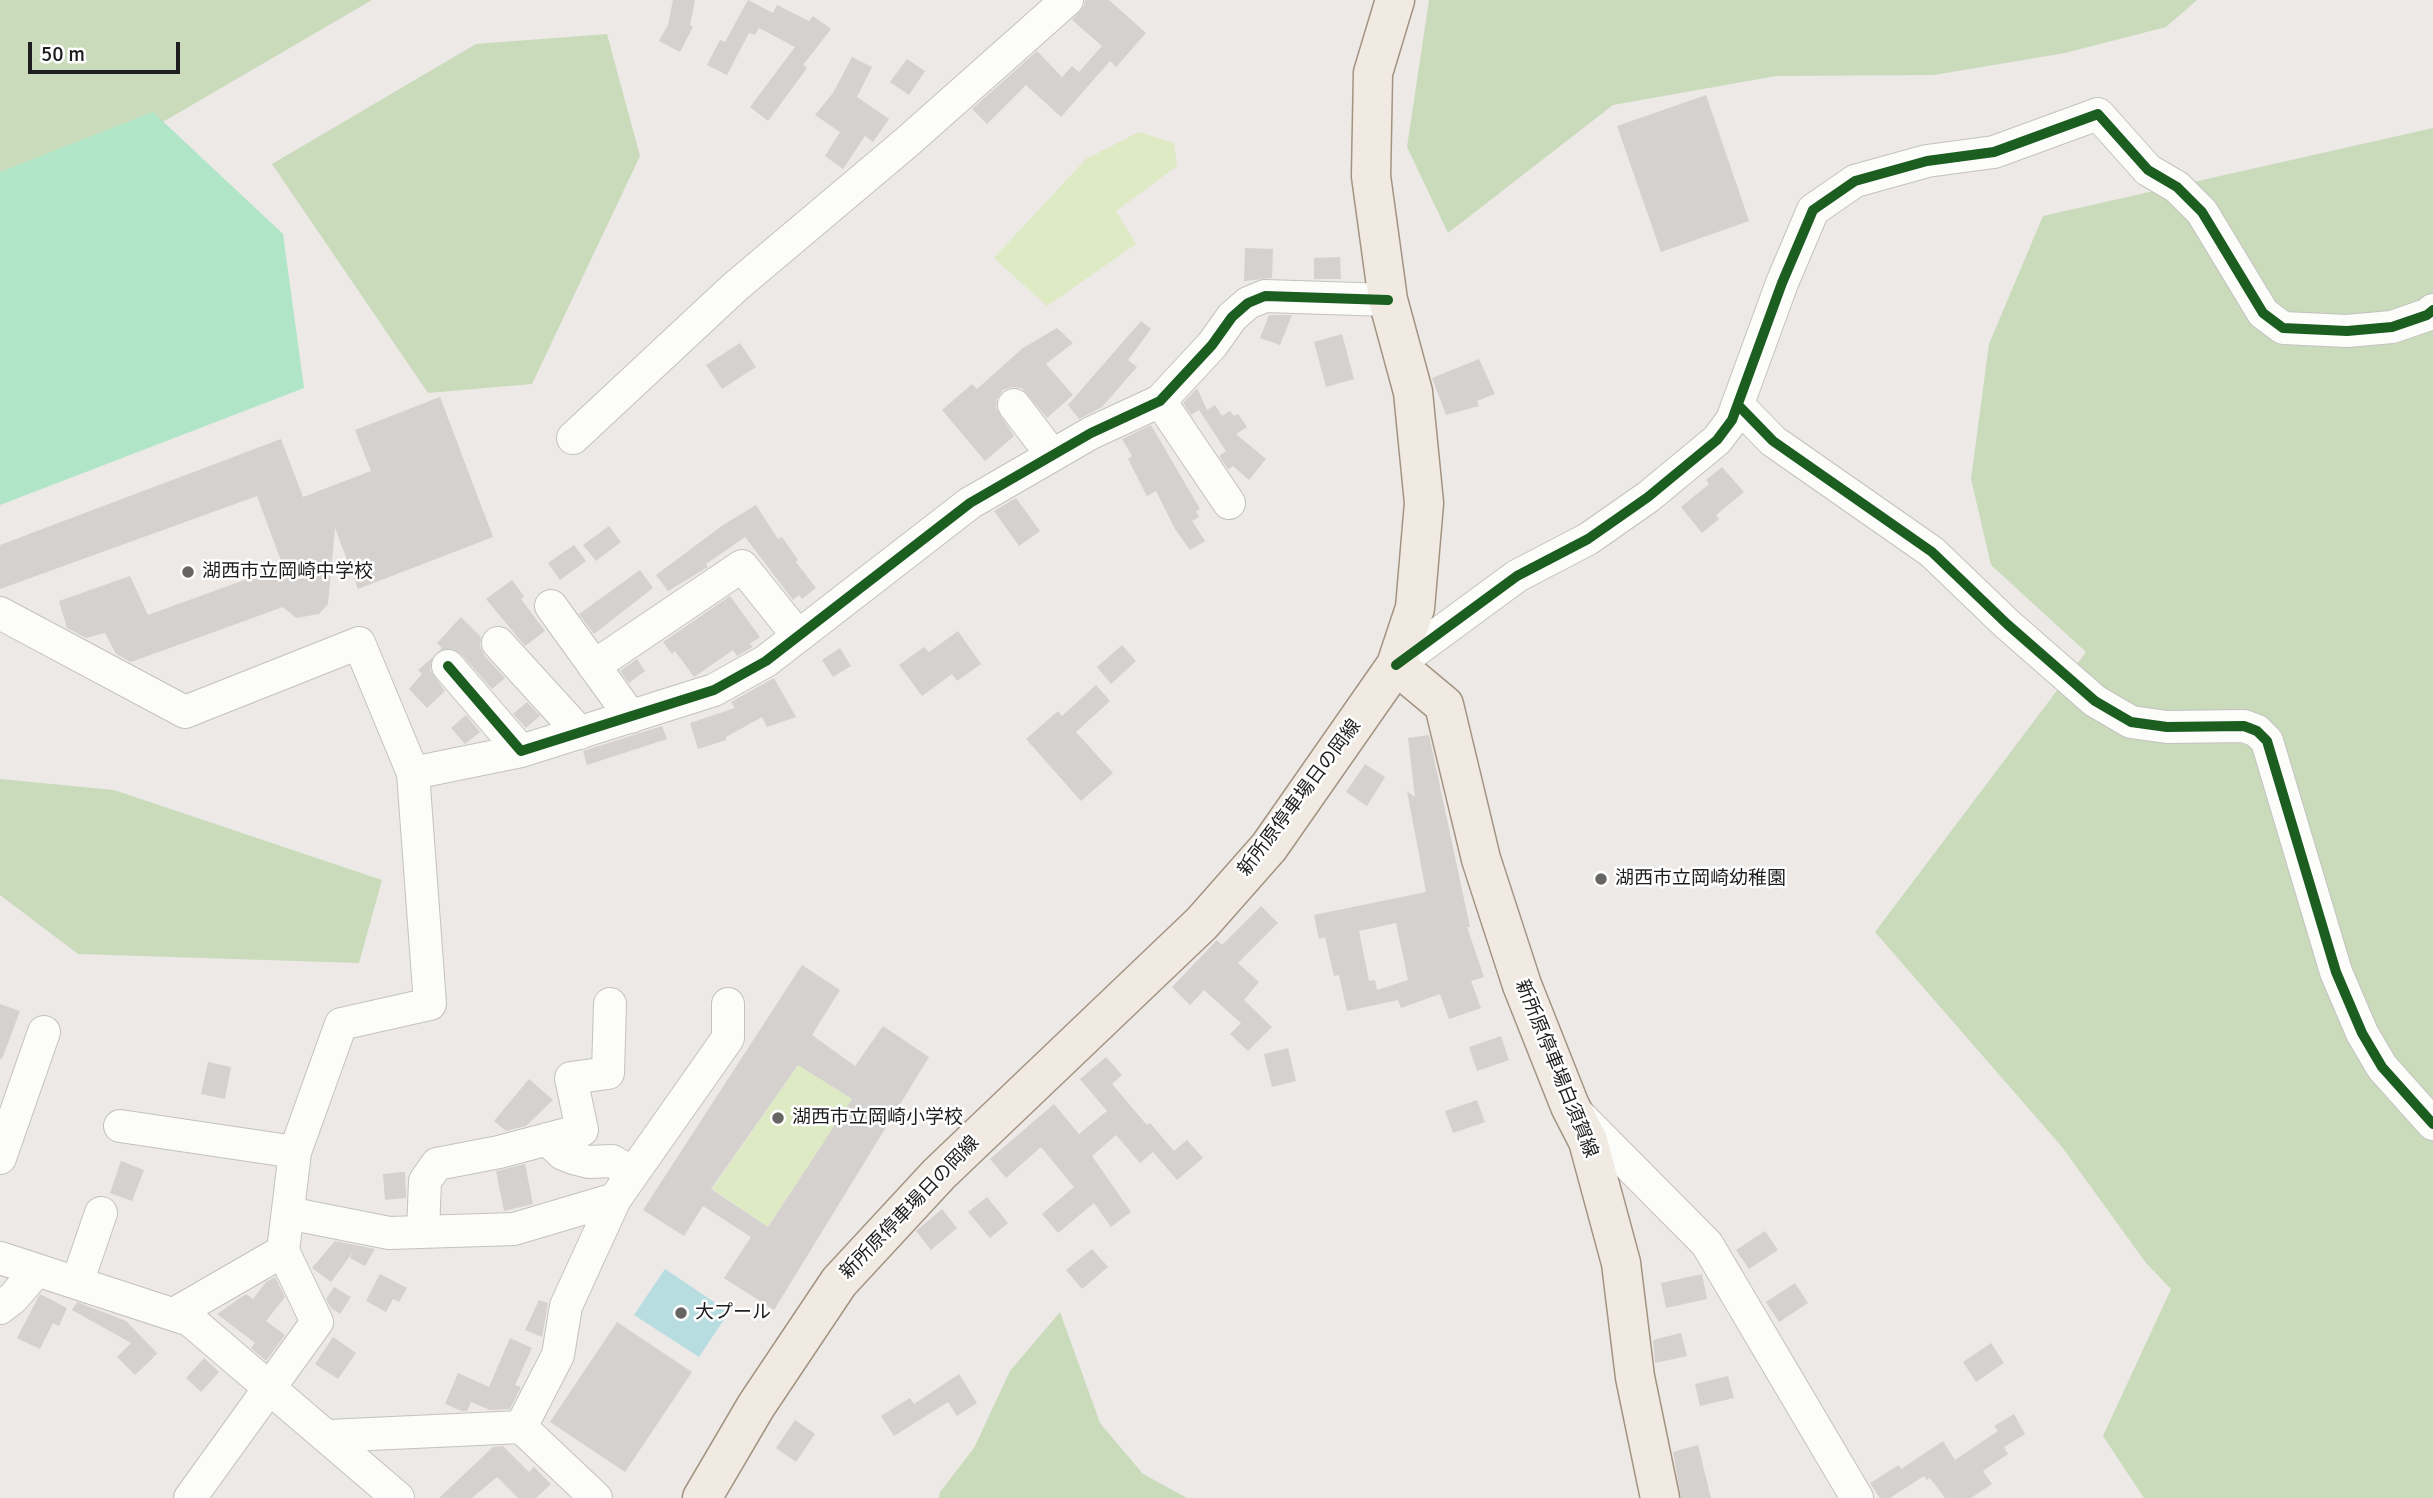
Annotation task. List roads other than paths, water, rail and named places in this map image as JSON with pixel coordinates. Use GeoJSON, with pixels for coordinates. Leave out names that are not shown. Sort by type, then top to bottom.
{"type":"FeatureCollection","features":[{"type":"Feature","properties":{"kind":"main road","name":"新所原停車場日の岡線"},"geometry":{"type":"LineString","coordinates":[[702,1498],[756,1406],[839,1282],[939,1174],[1202,923],[1269,847],[1396,665],[1415,608],[1424,503],[1413,392],[1388,300],[1371,176],[1373,73],[1395,0]]}},
{"type":"Feature","properties":{"kind":"main road","name":"新所原停車場白須賀線"},"geometry":{"type":"LineString","coordinates":[[1396,665],[1444,705],[1481,859],[1522,985],[1570,1106],[1588,1141],[1621,1263],[1635,1377],[1660,1498]]}},
{"type":"Feature","properties":{"kind":"street"},"geometry":{"type":"LineString","coordinates":[[573,438],[735,287],[907,142],[1067,0]]}},
{"type":"Feature","properties":{"kind":"street"},"geometry":{"type":"LineString","coordinates":[[1396,665],[1517,576],[1588,540],[1648,497],[1717,440],[1732,420],[1782,283],[1813,210],[1856,181],[1927,161],[1994,152],[2098,114],[2148,170],[2177,187],[2202,212],[2263,313],[2283,328],[2347,331],[2392,327],[2427,315],[2433,310]]}},
{"type":"Feature","properties":{"kind":"street"},"geometry":{"type":"LineString","coordinates":[[413,773],[521,751],[631,718],[725,685],[766,661],[970,503],[1052,455],[1160,401],[1212,345],[1232,317],[1248,303],[1265,296],[1388,300]]}},
{"type":"Feature","properties":{"kind":"street"},"geometry":{"type":"LineString","coordinates":[[1160,401],[1229,503]]}},
{"type":"Feature","properties":{"kind":"street"},"geometry":{"type":"LineString","coordinates":[[1014,405],[1052,455]]}},
{"type":"Feature","properties":{"kind":"street"},"geometry":{"type":"LineString","coordinates":[[1738,405],[1773,442],[1932,552],[2007,624],[2095,701],[2132,722],[2167,727],[2244,726],[2257,731],[2267,741],[2336,972],[2362,1033],[2382,1067],[2433,1124]]}},
{"type":"Feature","properties":{"kind":"street"},"geometry":{"type":"LineString","coordinates":[[594,666],[742,566],[798,636]]}},
{"type":"Feature","properties":{"kind":"street"},"geometry":{"type":"LineString","coordinates":[[551,606],[631,718]]}},
{"type":"Feature","properties":{"kind":"street"},"geometry":{"type":"LineString","coordinates":[[0,613],[186,712],[359,643],[413,773],[429,1004],[341,1024],[295,1152],[283,1251],[317,1322],[190,1498]]}},
{"type":"Feature","properties":{"kind":"street"},"geometry":{"type":"LineString","coordinates":[[498,643],[580,733]]}},
{"type":"Feature","properties":{"kind":"street"},"geometry":{"type":"LineString","coordinates":[[448,666],[521,751]]}},
{"type":"Feature","properties":{"kind":"street"},"geometry":{"type":"LineString","coordinates":[[583,1145],[571,1078],[608,1073],[610,1004]]}},
{"type":"Feature","properties":{"kind":"street"},"geometry":{"type":"LineString","coordinates":[[521,1427],[558,1355],[566,1306],[615,1199],[728,1038],[728,1004]]}},
{"type":"Feature","properties":{"kind":"street"},"geometry":{"type":"LineString","coordinates":[[0,1158],[44,1032]]}},
{"type":"Feature","properties":{"kind":"street"},"geometry":{"type":"LineString","coordinates":[[1570,1106],[1707,1244],[1857,1498]]}},
{"type":"Feature","properties":{"kind":"street"},"geometry":{"type":"LineString","coordinates":[[120,1126],[295,1152]]}},
{"type":"Feature","properties":{"kind":"street"},"geometry":{"type":"LineString","coordinates":[[423,1232],[425,1181],[437,1164],[547,1139],[583,1145],[633,1173]]}},
{"type":"Feature","properties":{"kind":"street"},"geometry":{"type":"LineString","coordinates":[[288,1213],[389,1233],[514,1229],[615,1199]]}},
{"type":"Feature","properties":{"kind":"street"},"geometry":{"type":"LineString","coordinates":[[77,1283],[101,1213]]}},
{"type":"Feature","properties":{"kind":"street"},"geometry":{"type":"LineString","coordinates":[[174,1314],[283,1251]]}},
{"type":"Feature","properties":{"kind":"street"},"geometry":{"type":"LineString","coordinates":[[0,1258],[190,1320],[398,1498]]}},
{"type":"Feature","properties":{"kind":"street"},"geometry":{"type":"LineString","coordinates":[[0,1308],[13,1298],[37,1270]]}},
{"type":"Feature","properties":{"kind":"street"},"geometry":{"type":"LineString","coordinates":[[328,1436],[521,1427],[596,1498]]}},
{"type":"Feature","properties":{"kind":"water","name":"大プール"},"geometry":{"type":"Polygon","coordinates":[[[665,1269],[729,1312],[699,1357],[634,1315],[665,1269]]]}},
{"type":"Feature","properties":{"kind":"place","name":"湖西市立岡崎中学校"},"geometry":{"type":"Point","coordinates":[188,572]}},
{"type":"Feature","properties":{"kind":"place","name":"湖西市立岡崎幼稚園"},"geometry":{"type":"Point","coordinates":[1601,879]}},
{"type":"Feature","properties":{"kind":"place","name":"湖西市立岡崎小学校"},"geometry":{"type":"Point","coordinates":[778,1118]}},
{"type":"Feature","properties":{"kind":"place","name":"大プール"},"geometry":{"type":"Point","coordinates":[681,1313]}}]}
